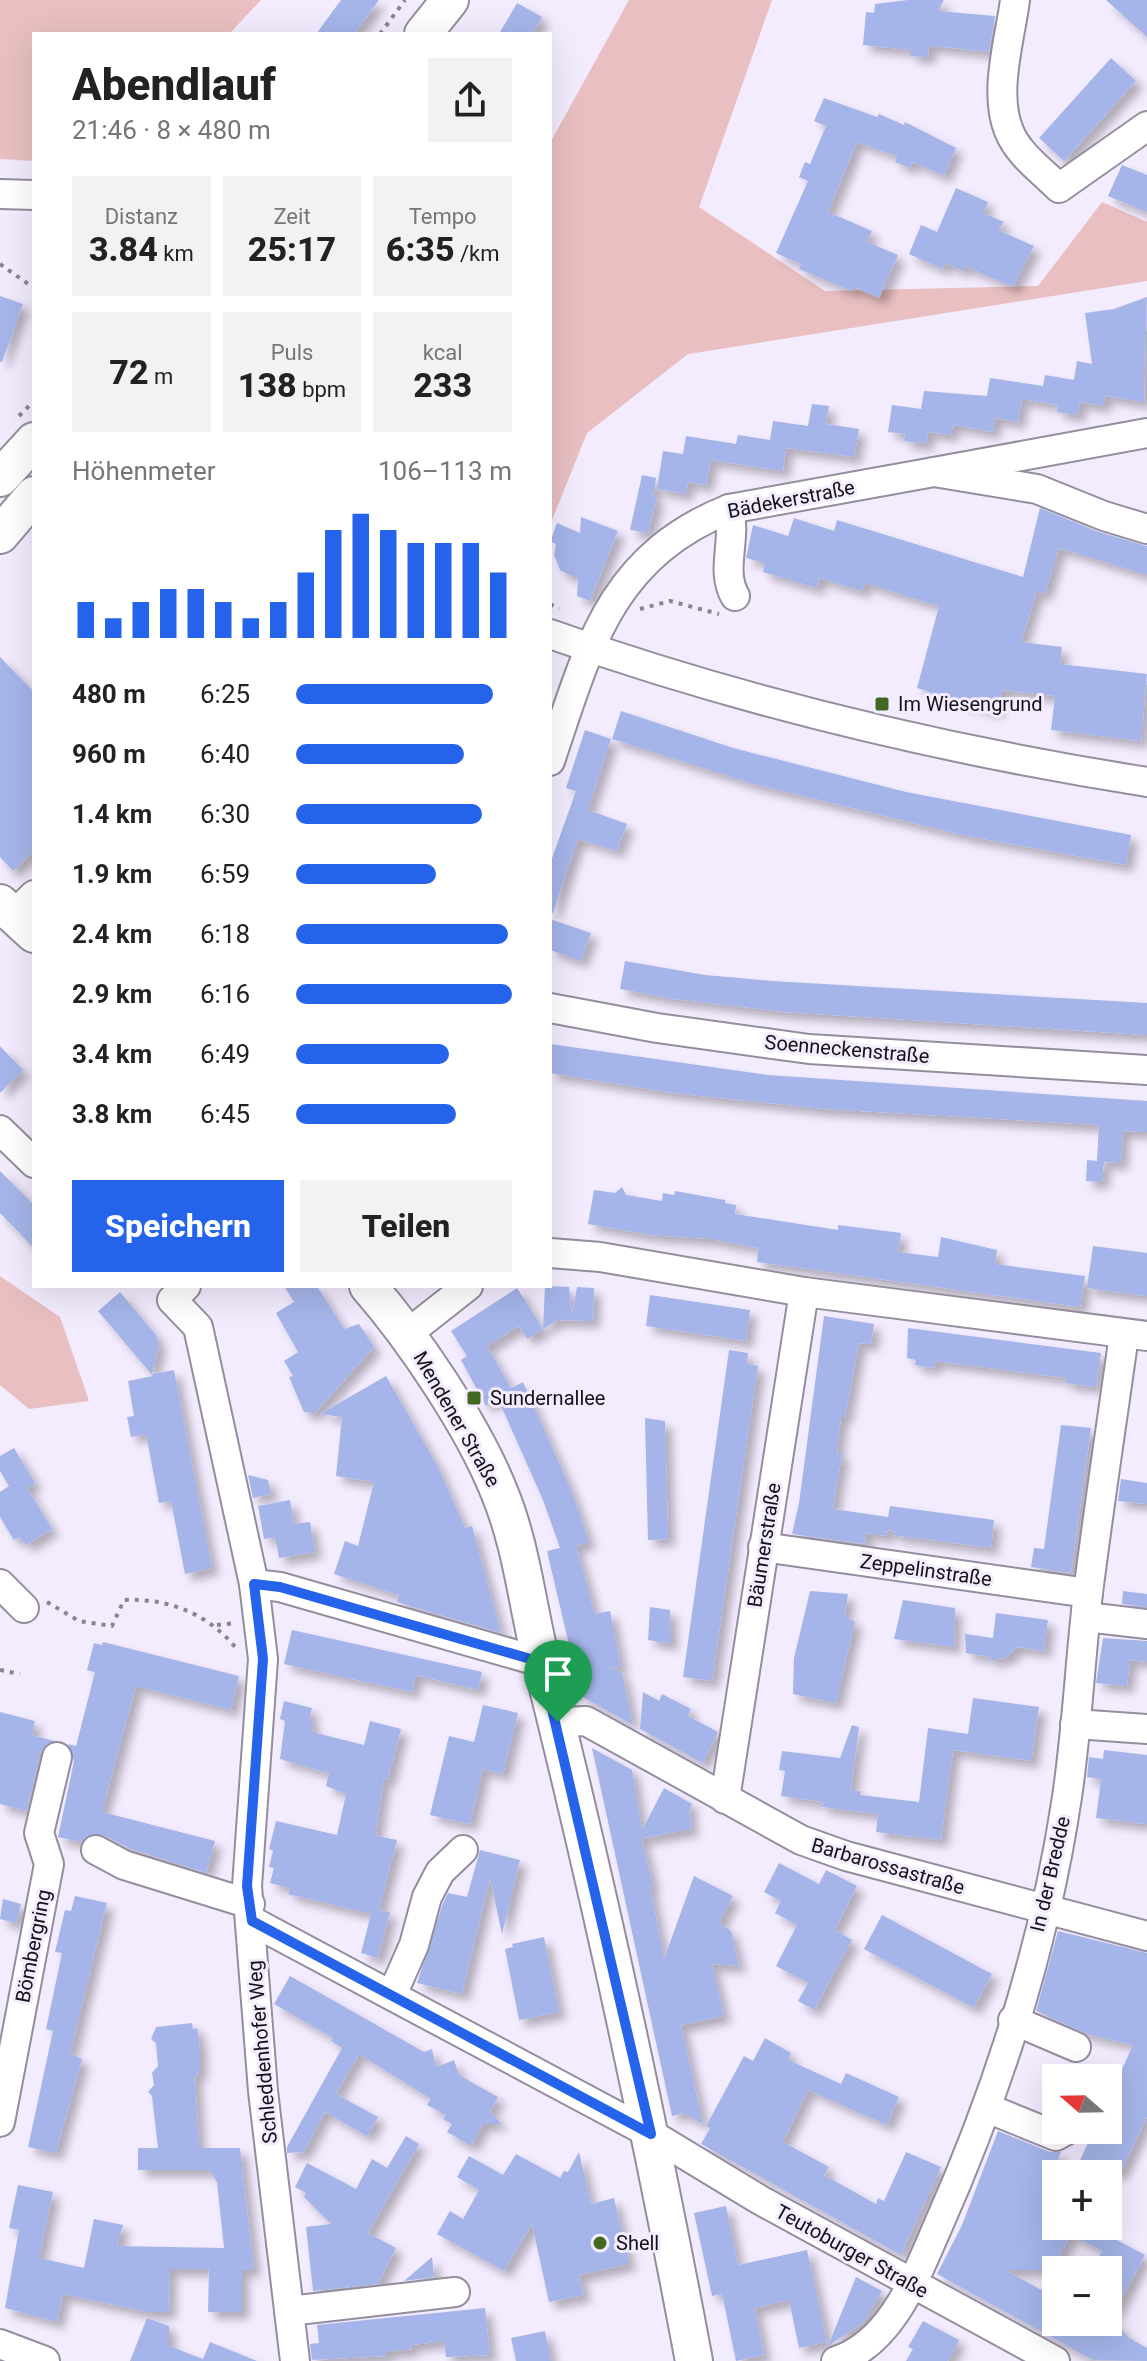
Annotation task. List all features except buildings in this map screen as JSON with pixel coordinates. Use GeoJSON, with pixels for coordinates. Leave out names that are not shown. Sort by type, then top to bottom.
{"type":"FeatureCollection","features":[{"type":"Feature","properties":{"kind":"main road"},"geometry":{"type":"LineString","coordinates":[[425,32],[450,0]]}},
{"type":"Feature","properties":{"kind":"main road"},"geometry":{"type":"LineString","coordinates":[[0,478],[32,443]]}},
{"type":"Feature","properties":{"kind":"main road"},"geometry":{"type":"LineString","coordinates":[[0,535],[32,497]]}},
{"type":"Feature","properties":{"kind":"main road","name":"Mendener Straße"},"geometry":{"type":"LineString","coordinates":[[370,1288],[407,1334],[498,1488],[520,1553],[541,1662],[558,1722],[651,2134],[694,2361]]}},
{"type":"Feature","properties":{"kind":"street"},"geometry":{"type":"LineString","coordinates":[[1015,0],[1003,105],[1009,131],[1021,150],[1059,188],[1147,126]]}},
{"type":"Feature","properties":{"kind":"street"},"geometry":{"type":"LineString","coordinates":[[0,194],[32,195]]}},
{"type":"Feature","properties":{"kind":"street","name":"Bädekerstraße"},"geometry":{"type":"LineString","coordinates":[[552,755],[588,647],[630,577],[649,557],[699,521],[729,509],[1147,433]]}},
{"type":"Feature","properties":{"kind":"street","name":"Bädekerstraße"},"geometry":{"type":"LineString","coordinates":[[934,472],[1037,489],[1104,516],[1147,529]]}},
{"type":"Feature","properties":{"kind":"street"},"geometry":{"type":"LineString","coordinates":[[729,509],[734,536],[728,568],[735,596]]}},
{"type":"Feature","properties":{"kind":"street"},"geometry":{"type":"LineString","coordinates":[[552,635],[875,729],[1147,782]]}},
{"type":"Feature","properties":{"kind":"street","name":"Soenneckenstraße"},"geometry":{"type":"LineString","coordinates":[[552,1008],[657,1028],[809,1049],[1147,1070]]}},
{"type":"Feature","properties":{"kind":"street"},"geometry":{"type":"LineString","coordinates":[[0,1130],[32,1161]]}},
{"type":"Feature","properties":{"kind":"street"},"geometry":{"type":"LineString","coordinates":[[552,1253],[600,1257],[804,1292],[1136,1335]]}},
{"type":"Feature","properties":{"kind":"street"},"geometry":{"type":"LineString","coordinates":[[407,1334],[465,1288]]}},
{"type":"Feature","properties":{"kind":"street","name":"Schleddenhofer Weg"},"geometry":{"type":"LineString","coordinates":[[172,1291],[198,1327],[254,1584],[263,1659],[247,1886],[263,2091],[295,2361]]}},
{"type":"Feature","properties":{"kind":"street","name":"Bäumerstraße"},"geometry":{"type":"LineString","coordinates":[[725,1799],[804,1292]]}},
{"type":"Feature","properties":{"kind":"street","name":"In der Bredde"},"geometry":{"type":"LineString","coordinates":[[836,2361],[858,2354],[878,2335],[912,2284],[987,2108],[1013,2020],[1044,1910],[1067,1798],[1087,1605],[1136,1335]]}},
{"type":"Feature","properties":{"kind":"street","name":"Zeppelinstraße"},"geometry":{"type":"LineString","coordinates":[[763,1547],[1087,1605],[1147,1624]]}},
{"type":"Feature","properties":{"kind":"street"},"geometry":{"type":"LineString","coordinates":[[0,1584],[24,1608]]}},
{"type":"Feature","properties":{"kind":"street"},"geometry":{"type":"LineString","coordinates":[[254,1584],[280,1587],[541,1662]]}},
{"type":"Feature","properties":{"kind":"street","name":"Barbarossastraße"},"geometry":{"type":"LineString","coordinates":[[558,1722],[586,1721],[801,1840],[846,1856],[1147,1936]]}},
{"type":"Feature","properties":{"kind":"street"},"geometry":{"type":"LineString","coordinates":[[1075,1724],[1147,1729]]}},
{"type":"Feature","properties":{"kind":"street","name":"Bömbergring"},"geometry":{"type":"LineString","coordinates":[[0,2122],[49,1864],[39,1833],[57,1757]]}},
{"type":"Feature","properties":{"kind":"street","name":"Teutoburger Straße"},"geometry":{"type":"LineString","coordinates":[[96,1850],[251,1913],[392,1995],[651,2134],[760,2200],[1046,2356]]}},
{"type":"Feature","properties":{"kind":"street"},"geometry":{"type":"LineString","coordinates":[[392,1995],[414,1945],[427,1897],[440,1872],[463,1850]]}},
{"type":"Feature","properties":{"kind":"street"},"geometry":{"type":"LineString","coordinates":[[1013,2020],[1076,2047]]}},
{"type":"Feature","properties":{"kind":"street"},"geometry":{"type":"LineString","coordinates":[[987,2108],[1042,2130]]}},
{"type":"Feature","properties":{"kind":"street"},"geometry":{"type":"LineString","coordinates":[[289,2311],[455,2292]]}},
{"type":"Feature","properties":{"kind":"street"},"geometry":{"type":"LineString","coordinates":[[0,2344],[45,2361]]}},
{"type":"Feature","properties":{"kind":"path"},"geometry":{"type":"LineString","coordinates":[[381,32],[405,0]]}},
{"type":"Feature","properties":{"kind":"path"},"geometry":{"type":"LineString","coordinates":[[0,264],[32,287]]}},
{"type":"Feature","properties":{"kind":"path"},"geometry":{"type":"LineString","coordinates":[[642,609],[670,601],[718,615],[735,596]]}},
{"type":"Feature","properties":{"kind":"path"},"geometry":{"type":"LineString","coordinates":[[24,1608],[31,1593],[79,1621],[112,1626],[124,1600],[144,1599],[183,1609],[217,1625],[241,1654],[263,1659]]}},
{"type":"Feature","properties":{"kind":"path"},"geometry":{"type":"LineString","coordinates":[[0,1670],[20,1674]]}},
{"type":"Feature","properties":{"kind":"shaded area"},"geometry":{"type":"Polygon","coordinates":[[[0,0],[261,0],[231,32],[32,32],[32,161],[0,159],[0,0]]]}},
{"type":"Feature","properties":{"kind":"shaded area"},"geometry":{"type":"Polygon","coordinates":[[[629,0],[772,0],[699,207],[825,291],[1038,286],[1102,202],[1147,222],[1147,281],[688,354],[587,433],[552,520],[552,139],[629,0]]]}},
{"type":"Feature","properties":{"kind":"shaded area"},"geometry":{"type":"Polygon","coordinates":[[[0,1276],[60,1317],[89,1401],[29,1409],[0,1385],[0,1276]]]}},
{"type":"Feature","properties":{"kind":"place","name":"Im Wiesengrund"},"geometry":{"type":"Point","coordinates":[882,704]}},
{"type":"Feature","properties":{"kind":"place","name":"Sundernallee"},"geometry":{"type":"Point","coordinates":[474,1398]}},
{"type":"Feature","properties":{"kind":"place","name":"Shell"},"geometry":{"type":"Point","coordinates":[600,2243]}},
{"type":"Feature","properties":{"kind":"route"},"geometry":{"type":"LineString","coordinates":[[254,1584],[280,1587],[541,1662],[558,1722],[651,2134],[252,1921],[247,1886],[263,1659],[254,1584]]}}]}
